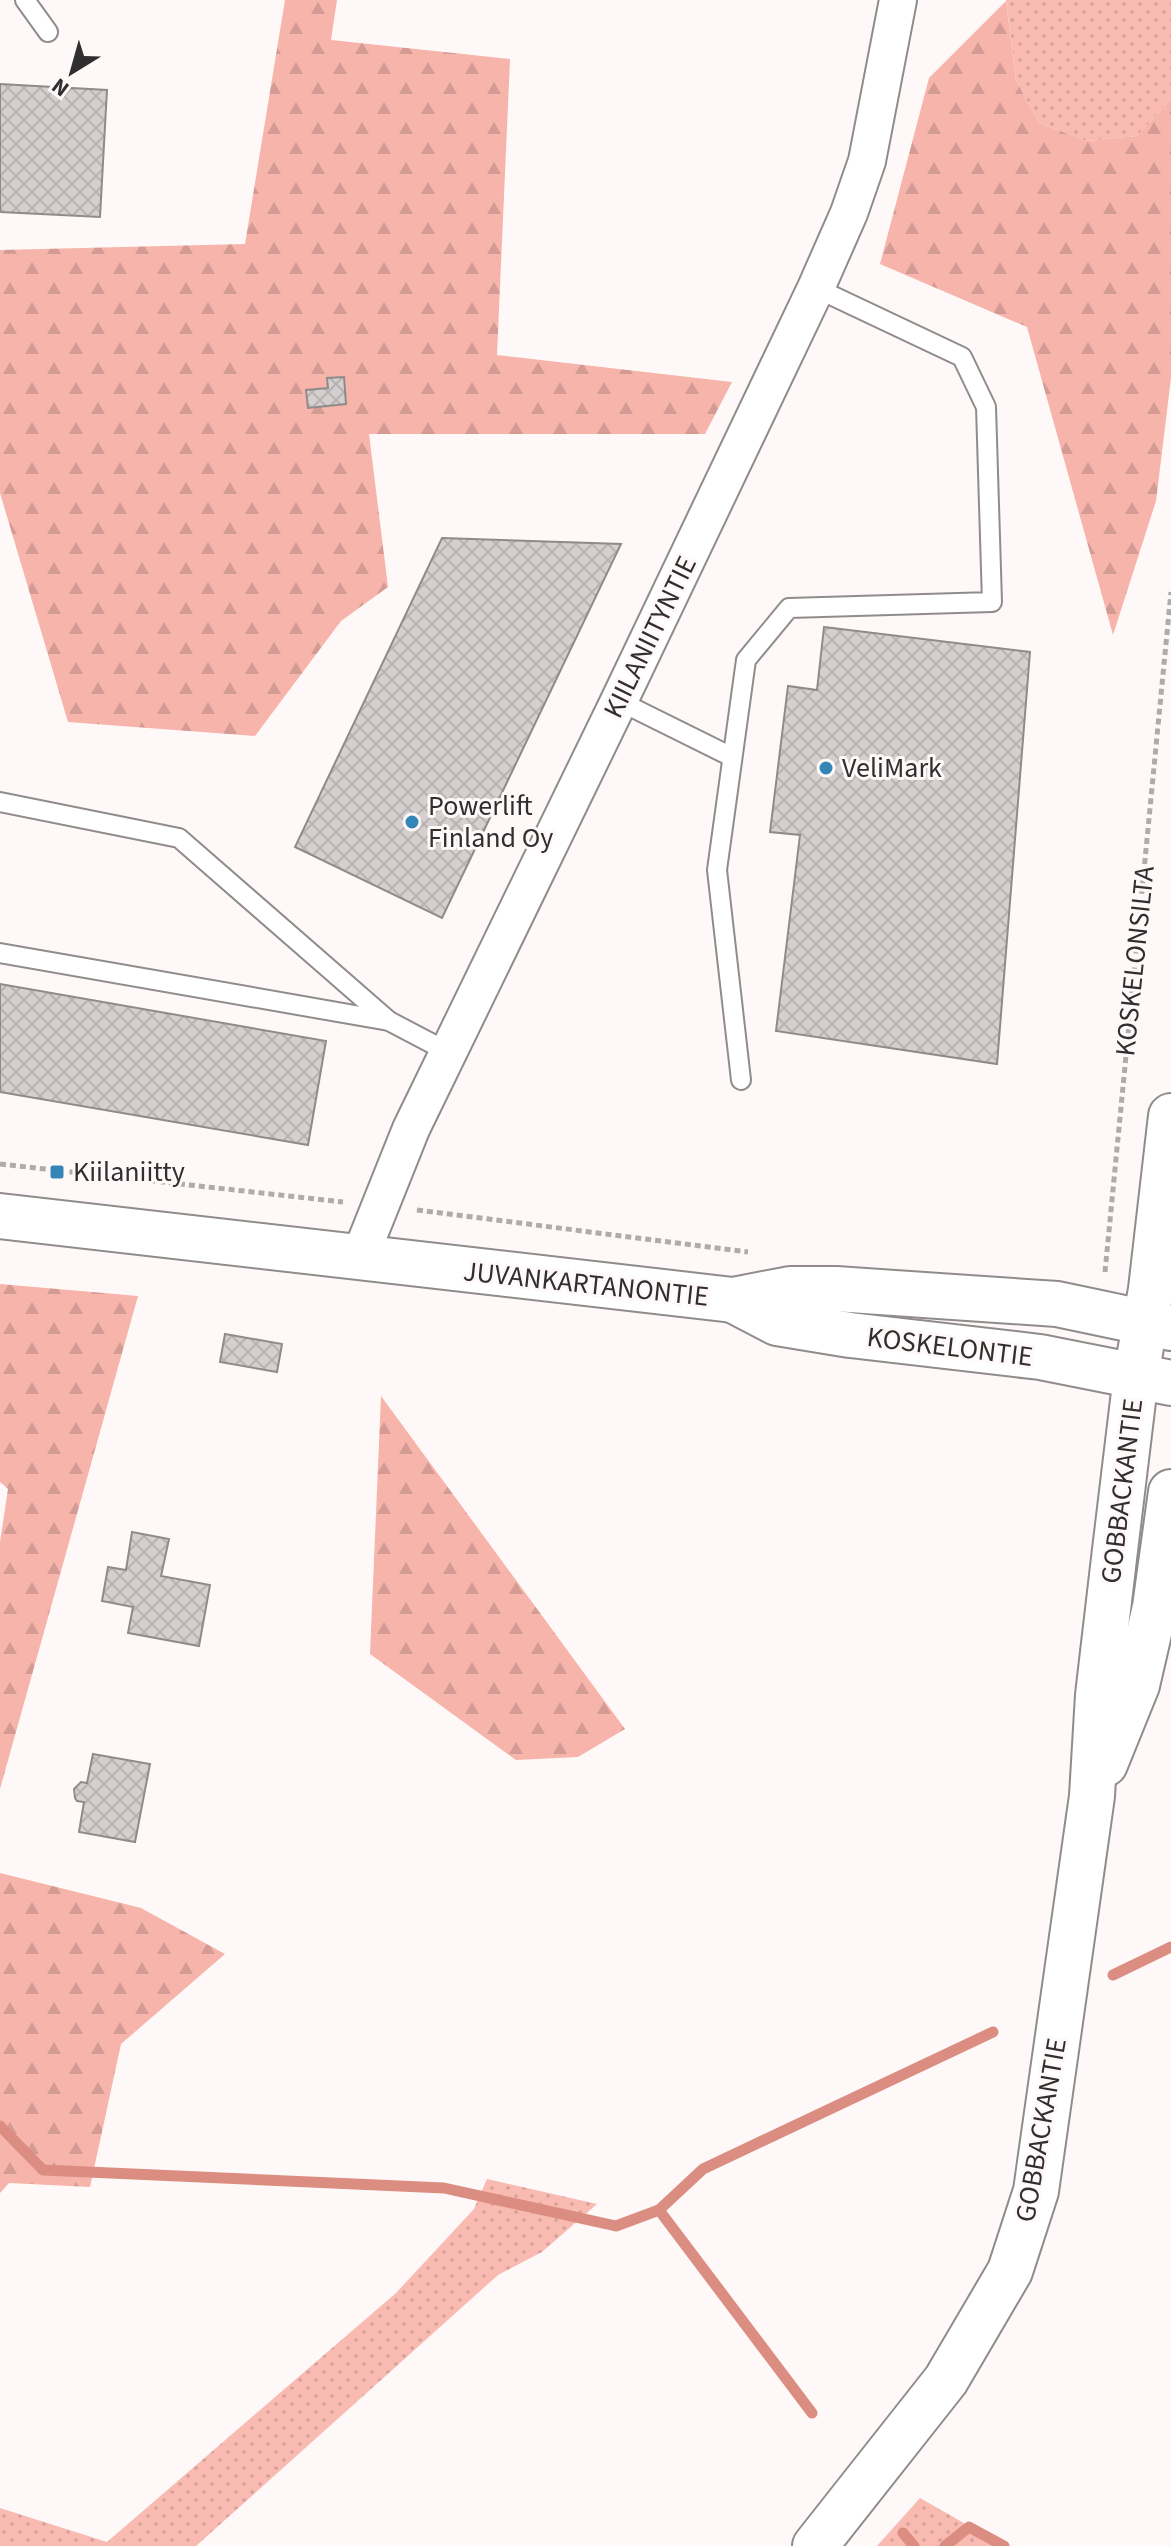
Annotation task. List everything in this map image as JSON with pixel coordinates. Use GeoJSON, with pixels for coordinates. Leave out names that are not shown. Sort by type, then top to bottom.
{"type":"FeatureCollection","features":[{"type":"Feature","properties":{"kind":"main road"},"geometry":{"type":"LineString","coordinates":[[1154,1380],[1171,1116]]}},
{"type":"Feature","properties":{"kind":"main road","name":"JUVANKARTANONTIE"},"geometry":{"type":"LineString","coordinates":[[0,1216],[733,1300],[790,1289],[836,1289],[1156,1313]]}},
{"type":"Feature","properties":{"kind":"main road","name":"KOSKELONTIE"},"geometry":{"type":"LineString","coordinates":[[733,1300],[777,1323],[850,1335],[1040,1357],[1154,1380]]}},
{"type":"Feature","properties":{"kind":"main road","name":"GOBBACKANTIE"},"geometry":{"type":"LineString","coordinates":[[815,2546],[946,2380],[1010,2271],[1036,2191],[1092,1796],[1098,1695],[1154,1380]]}},
{"type":"Feature","properties":{"kind":"main road","name":"GOBBACKANTIE"},"geometry":{"type":"LineString","coordinates":[[1092,1796],[1137,1685],[1155,1607],[1171,1492]]}},
{"type":"Feature","properties":{"kind":"street","name":"KIILANIITYNTIE"},"geometry":{"type":"LineString","coordinates":[[359,1259],[411,1129],[619,701],[849,213],[867,161],[898,0]]}},
{"type":"Feature","properties":{"kind":"lane"},"geometry":{"type":"LineString","coordinates":[[25,0],[48,32]]}},
{"type":"Feature","properties":{"kind":"lane"},"geometry":{"type":"LineString","coordinates":[[741,1080],[717,870],[746,660],[789,608],[992,602],[986,407],[962,357],[816,288]]}},
{"type":"Feature","properties":{"kind":"lane"},"geometry":{"type":"LineString","coordinates":[[619,701],[732,757]]}},
{"type":"Feature","properties":{"kind":"lane"},"geometry":{"type":"LineString","coordinates":[[0,802],[179,838],[389,1021],[448,1052]]}},
{"type":"Feature","properties":{"kind":"lane"},"geometry":{"type":"LineString","coordinates":[[0,953],[389,1021]]}},
{"type":"Feature","properties":{"kind":"path","name":"KOSKELONSILTA"},"geometry":{"type":"LineString","coordinates":[[1156,1313],[1104,1283],[1171,592]]}},
{"type":"Feature","properties":{"kind":"path"},"geometry":{"type":"LineString","coordinates":[[0,1164],[381,1206],[749,1253]]}},
{"type":"Feature","properties":{"kind":"shaded area"},"geometry":{"type":"Polygon","coordinates":[[[1006,0],[1171,0],[1171,99],[1137,136],[1087,141],[1039,123],[1016,80],[1006,0]]]}},
{"type":"Feature","properties":{"kind":"shaded area"},"geometry":{"type":"Polygon","coordinates":[[[487,2179],[597,2204],[542,2252],[498,2275],[196,2546],[0,2546],[0,2508],[107,2542],[396,2293],[474,2209],[487,2179]]]}},
{"type":"Feature","properties":{"kind":"shaded area"},"geometry":{"type":"Polygon","coordinates":[[[920,2498],[1004,2546],[877,2546],[920,2498]]]}},
{"type":"Feature","properties":{"kind":"green space"},"geometry":{"type":"Polygon","coordinates":[[[285,0],[337,0],[331,40],[510,59],[497,355],[732,382],[705,434],[369,434],[388,587],[341,621],[255,736],[68,722],[0,493],[0,250],[245,244],[285,0]]]}},
{"type":"Feature","properties":{"kind":"green space"},"geometry":{"type":"Polygon","coordinates":[[[1006,1],[1016,80],[1039,123],[1087,141],[1137,136],[1171,99],[1171,378],[1156,501],[1113,635],[1027,327],[880,264],[929,78],[1006,1]]]}},
{"type":"Feature","properties":{"kind":"green space"},"geometry":{"type":"Polygon","coordinates":[[[0,1284],[138,1296],[0,1789],[0,1542],[8,1489],[0,1482],[0,1284]]]}},
{"type":"Feature","properties":{"kind":"green space"},"geometry":{"type":"Polygon","coordinates":[[[381,1396],[625,1729],[578,1757],[516,1760],[370,1654],[381,1396]]]}},
{"type":"Feature","properties":{"kind":"green space"},"geometry":{"type":"Polygon","coordinates":[[[0,1873],[141,1908],[225,1954],[121,2044],[90,2187],[9,2183],[0,2193],[0,1873]]]}},
{"type":"Feature","properties":{"kind":"building"},"geometry":{"type":"Polygon","coordinates":[[[0,84],[107,90],[100,217],[0,212],[0,84]]]}},
{"type":"Feature","properties":{"kind":"building"},"geometry":{"type":"Polygon","coordinates":[[[344,377],[346,404],[308,408],[306,390],[328,388],[327,378],[344,377]]]}},
{"type":"Feature","properties":{"kind":"building"},"geometry":{"type":"Polygon","coordinates":[[[442,538],[621,544],[442,918],[295,847],[442,538]]]}},
{"type":"Feature","properties":{"kind":"building"},"geometry":{"type":"Polygon","coordinates":[[[824,627],[1030,652],[997,1064],[776,1031],[800,835],[770,832],[788,686],[817,690],[824,627]]]}},
{"type":"Feature","properties":{"kind":"building"},"geometry":{"type":"Polygon","coordinates":[[[0,984],[326,1041],[308,1145],[0,1092],[0,984]]]}},
{"type":"Feature","properties":{"kind":"building"},"geometry":{"type":"Polygon","coordinates":[[[225,1334],[282,1344],[277,1372],[220,1362],[225,1334]]]}},
{"type":"Feature","properties":{"kind":"building"},"geometry":{"type":"Polygon","coordinates":[[[132,1532],[169,1539],[161,1576],[210,1585],[199,1646],[128,1633],[133,1607],[102,1601],[108,1567],[126,1570],[132,1532]]]}},
{"type":"Feature","properties":{"kind":"building"},"geometry":{"type":"Polygon","coordinates":[[[93,1754],[150,1764],[135,1842],[79,1832],[84,1802],[77,1801],[74,1789],[81,1782],[87,1783],[93,1754]]]}},
{"type":"Feature","properties":{"kind":"waterway"},"geometry":{"type":"LineString","coordinates":[[1113,1975],[1171,1947]]}},
{"type":"Feature","properties":{"kind":"waterway"},"geometry":{"type":"LineString","coordinates":[[659,2210],[703,2169],[993,2032]]}},
{"type":"Feature","properties":{"kind":"waterway"},"geometry":{"type":"LineString","coordinates":[[0,2126],[43,2170],[444,2188],[616,2226],[659,2210],[812,2413]]}},
{"type":"Feature","properties":{"kind":"waterway"},"geometry":{"type":"LineString","coordinates":[[945,2546],[969,2527],[1004,2546]]}},
{"type":"Feature","properties":{"kind":"waterway"},"geometry":{"type":"LineString","coordinates":[[903,2533],[914,2546]]}},
{"type":"Feature","properties":{"kind":"place","name":"VeliMark"},"geometry":{"type":"Point","coordinates":[826,768]}},
{"type":"Feature","properties":{"kind":"place","name":"Powerlift Finland Oy"},"geometry":{"type":"Point","coordinates":[412,822]}},
{"type":"Feature","properties":{"kind":"place","name":"Kiilaniitty"},"geometry":{"type":"Point","coordinates":[57,1172]}}]}
